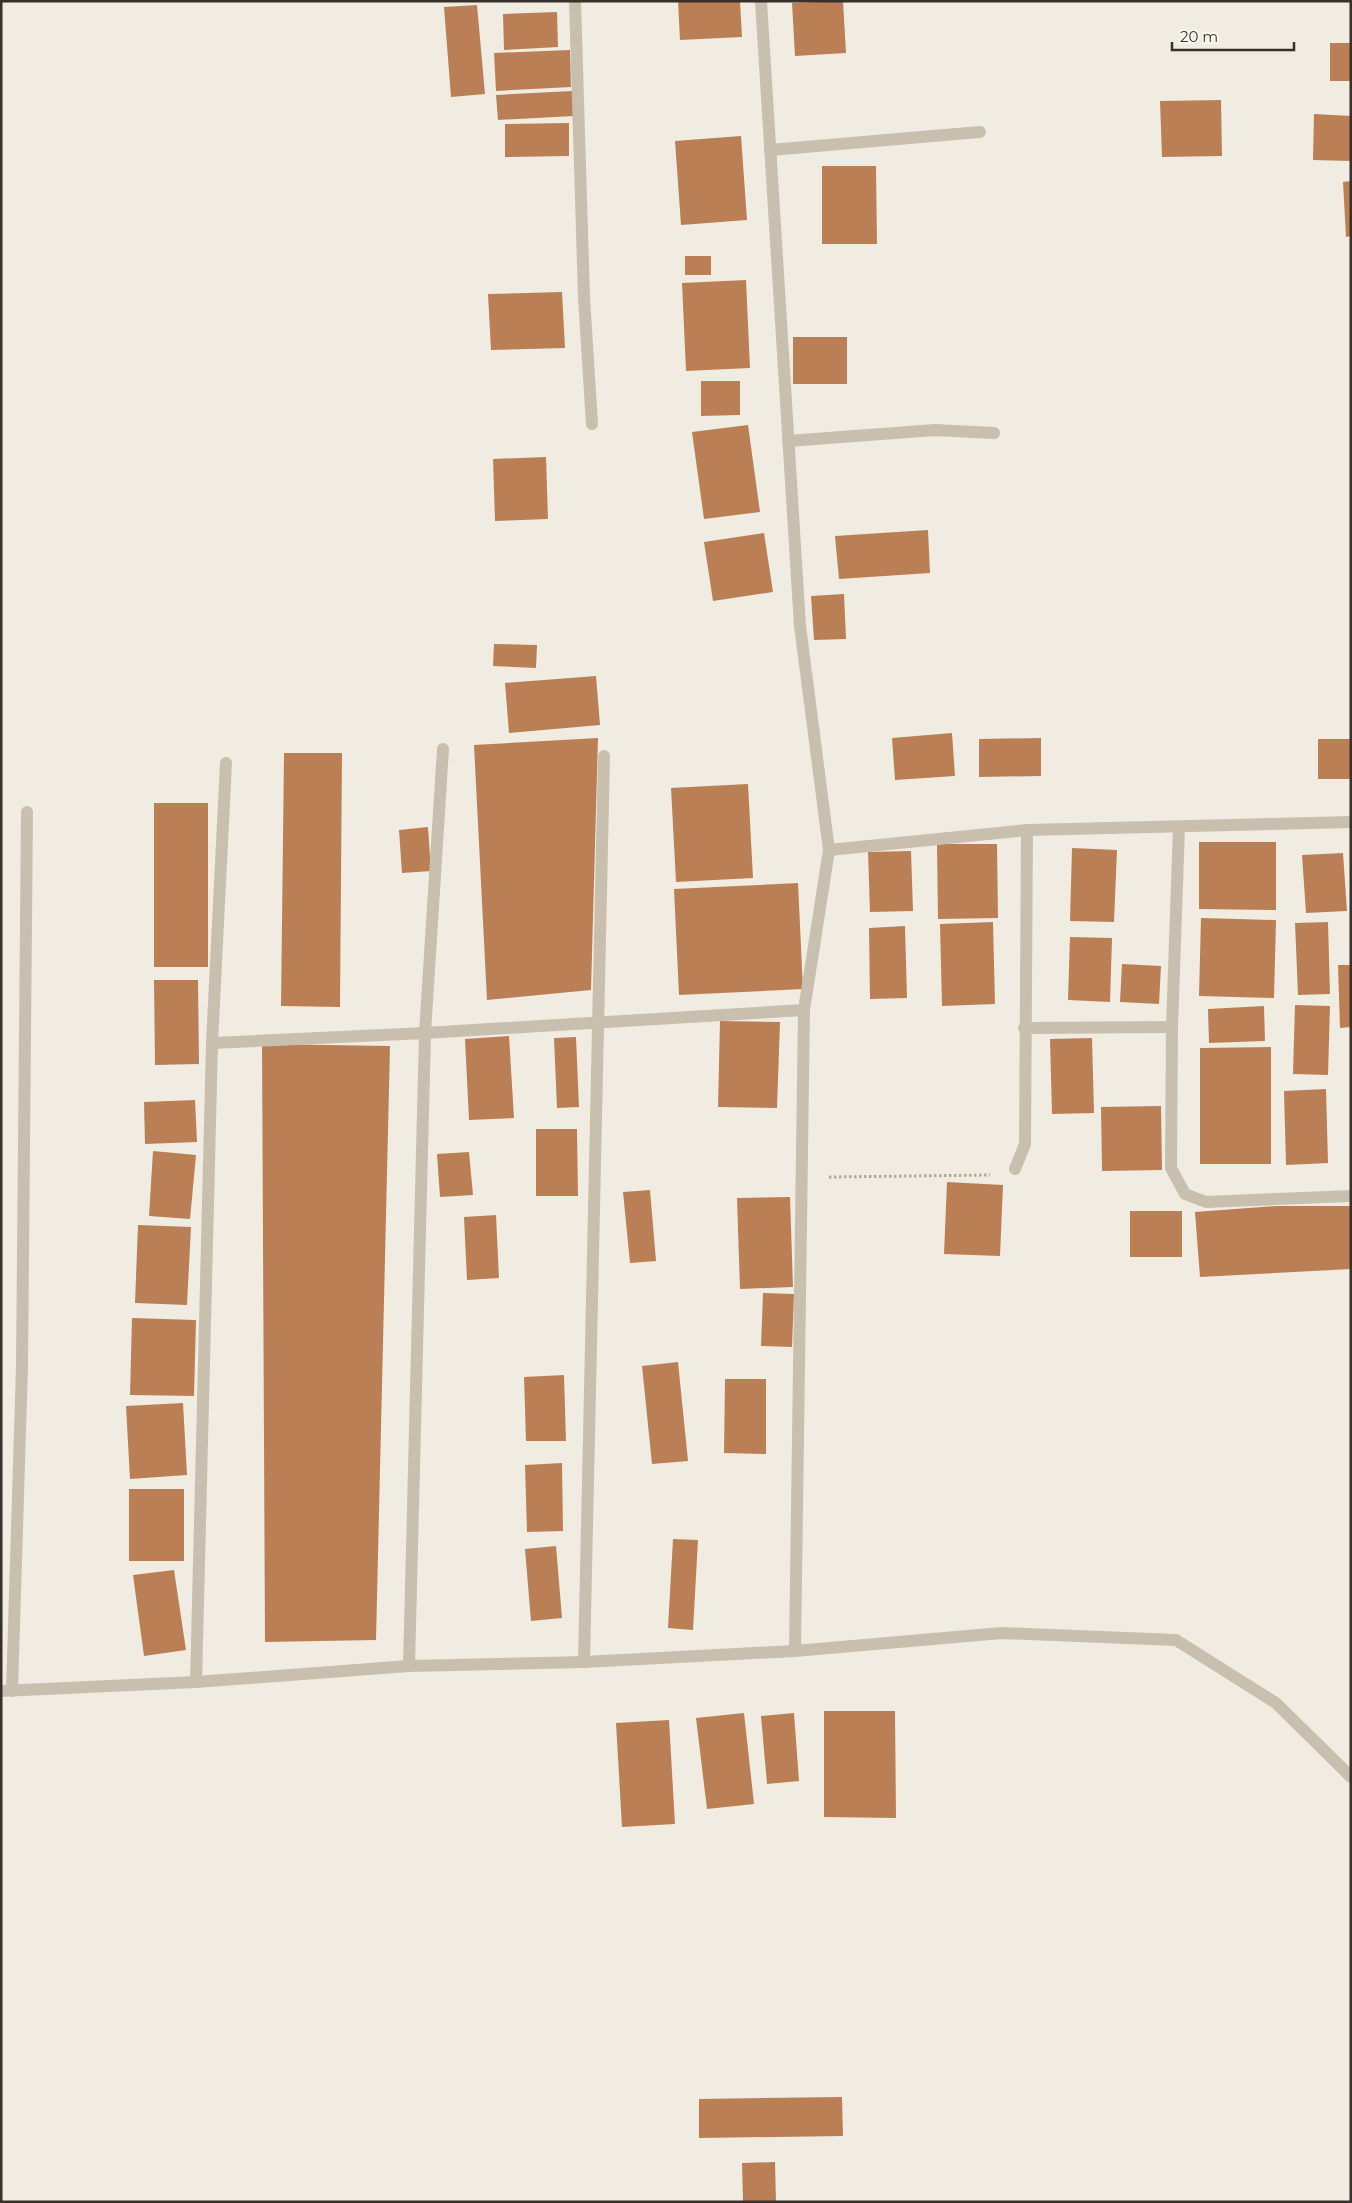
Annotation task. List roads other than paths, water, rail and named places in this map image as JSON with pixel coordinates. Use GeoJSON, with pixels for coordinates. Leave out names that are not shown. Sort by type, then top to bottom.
{"type":"FeatureCollection","features":[{"type":"Feature","properties":{"kind":"street"},"geometry":{"type":"LineString","coordinates":[[575,1],[584,298],[592,424]]}},
{"type":"Feature","properties":{"kind":"street"},"geometry":{"type":"LineString","coordinates":[[761,1],[800,626],[829,850],[804,1010],[795,1651]]}},
{"type":"Feature","properties":{"kind":"street"},"geometry":{"type":"LineString","coordinates":[[770,150],[980,132]]}},
{"type":"Feature","properties":{"kind":"street"},"geometry":{"type":"LineString","coordinates":[[788,441],[935,430],[994,433]]}},
{"type":"Feature","properties":{"kind":"street"},"geometry":{"type":"LineString","coordinates":[[409,1666],[425,1034],[443,749]]}},
{"type":"Feature","properties":{"kind":"street"},"geometry":{"type":"LineString","coordinates":[[584,1662],[600,1022],[604,756]]}},
{"type":"Feature","properties":{"kind":"street"},"geometry":{"type":"LineString","coordinates":[[196,1682],[212,1043],[226,763]]}},
{"type":"Feature","properties":{"kind":"street"},"geometry":{"type":"LineString","coordinates":[[27,812],[22,1366],[7,1691],[196,1682],[409,1666],[584,1662],[795,1651],[1002,1633],[1176,1640],[1276,1703],[1351,1777]]}},
{"type":"Feature","properties":{"kind":"street"},"geometry":{"type":"LineString","coordinates":[[829,850],[1027,830],[1351,822]]}},
{"type":"Feature","properties":{"kind":"street"},"geometry":{"type":"LineString","coordinates":[[1179,827],[1172,1028],[1171,1168],[1185,1194],[1206,1202],[1351,1196]]}},
{"type":"Feature","properties":{"kind":"street"},"geometry":{"type":"LineString","coordinates":[[1015,1169],[1025,1144],[1024,1028],[1027,830]]}},
{"type":"Feature","properties":{"kind":"street"},"geometry":{"type":"LineString","coordinates":[[212,1043],[425,1034],[804,1010]]}},
{"type":"Feature","properties":{"kind":"street"},"geometry":{"type":"LineString","coordinates":[[1024,1028],[1172,1028]]}}]}
